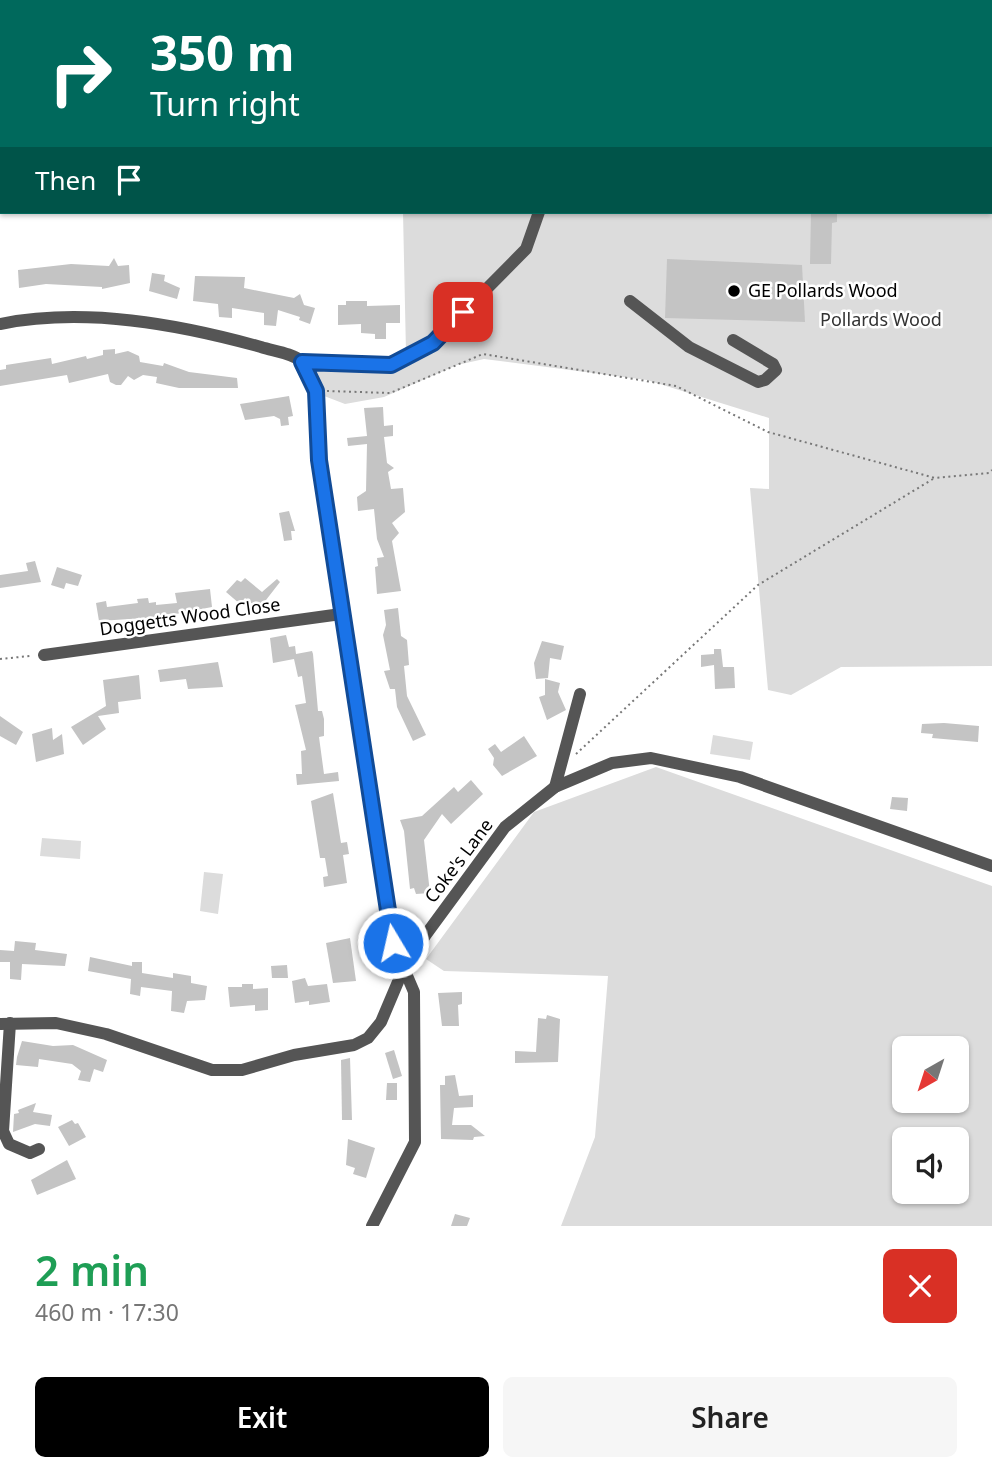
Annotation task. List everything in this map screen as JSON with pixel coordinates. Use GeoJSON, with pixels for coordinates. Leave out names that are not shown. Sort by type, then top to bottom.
{"type":"FeatureCollection","features":[{"type":"Feature","properties":{"kind":"street"},"geometry":{"type":"LineString","coordinates":[[302,362],[391,365],[433,343],[526,249],[538,214]]}},
{"type":"Feature","properties":{"kind":"street"},"geometry":{"type":"LineString","coordinates":[[630,301],[689,346],[758,382],[773,375],[776,370],[773,364],[733,340]]}},
{"type":"Feature","properties":{"kind":"street"},"geometry":{"type":"LineString","coordinates":[[0,324],[18,320],[112,318],[220,336],[295,357],[302,362],[316,391],[319,460],[393,943],[414,992],[415,1142],[372,1226]]}},
{"type":"Feature","properties":{"kind":"street","name":"Doggetts Wood Close"},"geometry":{"type":"LineString","coordinates":[[44,655],[341,614]]}},
{"type":"Feature","properties":{"kind":"street"},"geometry":{"type":"LineString","coordinates":[[555,787],[580,694]]}},
{"type":"Feature","properties":{"kind":"street","name":"Coke's Lane"},"geometry":{"type":"LineString","coordinates":[[5,1024],[56,1023],[106,1034],[212,1070],[242,1070],[294,1055],[354,1045],[368,1038],[381,1022],[403,970],[505,827],[555,787],[612,763],[651,758],[740,777],[992,866]]}},
{"type":"Feature","properties":{"kind":"street"},"geometry":{"type":"LineString","coordinates":[[5,1024],[3,1131],[9,1144],[30,1153],[39,1149]]}},
{"type":"Feature","properties":{"kind":"path"},"geometry":{"type":"LineString","coordinates":[[316,391],[390,393],[484,354],[676,386],[768,432],[935,478],[989,473],[992,470]]}},
{"type":"Feature","properties":{"kind":"path"},"geometry":{"type":"LineString","coordinates":[[560,769],[758,585],[935,478]]}},
{"type":"Feature","properties":{"kind":"path"},"geometry":{"type":"LineString","coordinates":[[0,659],[44,655]]}},
{"type":"Feature","properties":{"kind":"green space","name":"Pollards Wood"},"geometry":{"type":"Polygon","coordinates":[[[403,214],[992,214],[992,666],[841,667],[791,695],[768,690],[750,488],[769,489],[769,418],[647,380],[484,359],[457,365],[384,397],[345,404],[319,394],[315,370],[321,355],[371,360],[406,353],[403,214]]]}},
{"type":"Feature","properties":{"kind":"green space"},"geometry":{"type":"Polygon","coordinates":[[[713,735],[753,742],[750,760],[710,754],[713,735]]]}},
{"type":"Feature","properties":{"kind":"green space"},"geometry":{"type":"Polygon","coordinates":[[[656,767],[992,886],[992,1226],[561,1226],[595,1137],[608,976],[444,971],[426,959],[534,812],[656,767]]]}},
{"type":"Feature","properties":{"kind":"green space"},"geometry":{"type":"Polygon","coordinates":[[[42,838],[81,841],[80,859],[40,856],[42,838]]]}},
{"type":"Feature","properties":{"kind":"green space"},"geometry":{"type":"Polygon","coordinates":[[[204,872],[223,874],[218,914],[200,911],[204,872]]]}},
{"type":"Feature","properties":{"kind":"building"},"geometry":{"type":"Polygon","coordinates":[[[811,214],[837,214],[837,222],[832,223],[831,264],[810,264],[811,214]]]}},
{"type":"Feature","properties":{"kind":"building"},"geometry":{"type":"Polygon","coordinates":[[[114,258],[118,266],[129,265],[130,283],[102,289],[46,284],[19,288],[18,270],[71,264],[109,266],[114,258]]]}},
{"type":"Feature","properties":{"kind":"building","name":"GE Pollards Wood"},"geometry":{"type":"Polygon","coordinates":[[[667,259],[802,265],[805,322],[665,318],[667,259]]]}},
{"type":"Feature","properties":{"kind":"building"},"geometry":{"type":"Polygon","coordinates":[[[152,273],[165,275],[164,281],[180,288],[177,299],[149,291],[152,273]]]}},
{"type":"Feature","properties":{"kind":"building"},"geometry":{"type":"Polygon","coordinates":[[[195,276],[245,277],[244,288],[294,298],[300,294],[304,305],[315,308],[310,324],[299,320],[300,317],[278,310],[276,326],[264,325],[264,313],[232,308],[232,318],[219,317],[218,304],[193,301],[195,276]]]}},
{"type":"Feature","properties":{"kind":"building"},"geometry":{"type":"Polygon","coordinates":[[[346,301],[367,301],[367,306],[400,305],[400,323],[386,323],[386,339],[375,339],[375,334],[361,333],[361,324],[338,325],[338,305],[346,305],[346,301]]]}},
{"type":"Feature","properties":{"kind":"building"},"geometry":{"type":"Polygon","coordinates":[[[115,349],[115,354],[128,351],[139,356],[140,362],[163,366],[164,363],[189,372],[237,378],[238,388],[179,388],[156,383],[157,377],[143,375],[134,380],[128,376],[121,385],[116,385],[110,382],[108,374],[69,383],[67,375],[0,386],[0,370],[6,369],[6,365],[51,358],[52,364],[86,356],[87,359],[103,355],[103,350],[115,349]]]}},
{"type":"Feature","properties":{"kind":"building"},"geometry":{"type":"Polygon","coordinates":[[[289,396],[293,416],[288,417],[289,425],[281,426],[280,419],[274,416],[245,420],[240,404],[289,396]]]}},
{"type":"Feature","properties":{"kind":"building"},"geometry":{"type":"Polygon","coordinates":[[[383,407],[384,426],[393,425],[393,436],[384,437],[387,463],[394,468],[388,472],[391,489],[403,488],[405,512],[392,523],[399,533],[392,541],[401,591],[377,594],[375,567],[378,566],[377,558],[384,557],[377,539],[374,509],[358,511],[357,497],[366,491],[367,444],[348,446],[347,438],[367,436],[364,408],[383,407]]]}},
{"type":"Feature","properties":{"kind":"building"},"geometry":{"type":"Polygon","coordinates":[[[289,511],[295,531],[291,531],[292,540],[284,541],[279,513],[289,511]]]}},
{"type":"Feature","properties":{"kind":"building"},"geometry":{"type":"Polygon","coordinates":[[[35,561],[41,582],[0,588],[0,575],[28,571],[26,563],[35,561]]]}},
{"type":"Feature","properties":{"kind":"building"},"geometry":{"type":"Polygon","coordinates":[[[57,567],[82,575],[78,586],[66,583],[64,589],[51,585],[57,567]]]}},
{"type":"Feature","properties":{"kind":"building"},"geometry":{"type":"Polygon","coordinates":[[[245,578],[262,592],[277,579],[280,582],[259,609],[245,598],[240,604],[226,592],[237,580],[241,582],[245,578]]]}},
{"type":"Feature","properties":{"kind":"building"},"geometry":{"type":"Polygon","coordinates":[[[210,589],[212,607],[160,617],[99,621],[96,603],[106,601],[107,607],[138,603],[137,599],[148,598],[149,603],[156,602],[156,605],[177,603],[175,593],[210,589]]]}},
{"type":"Feature","properties":{"kind":"building"},"geometry":{"type":"Polygon","coordinates":[[[398,608],[401,636],[407,640],[409,665],[404,666],[407,696],[426,735],[413,741],[397,707],[395,689],[390,689],[384,671],[390,670],[383,635],[386,625],[384,610],[398,608]]]}},
{"type":"Feature","properties":{"kind":"building"},"geometry":{"type":"Polygon","coordinates":[[[286,635],[289,647],[295,646],[296,654],[312,651],[318,711],[322,711],[324,719],[324,736],[319,737],[324,774],[338,772],[339,781],[297,785],[296,774],[302,774],[301,751],[306,750],[295,705],[306,703],[302,676],[298,677],[294,659],[273,663],[270,638],[286,635]]]}},
{"type":"Feature","properties":{"kind":"building"},"geometry":{"type":"Polygon","coordinates":[[[542,641],[564,646],[561,660],[550,658],[548,678],[536,679],[534,663],[542,641]]]}},
{"type":"Feature","properties":{"kind":"building"},"geometry":{"type":"Polygon","coordinates":[[[714,649],[721,649],[723,667],[734,667],[735,688],[715,689],[714,665],[701,667],[701,655],[714,654],[714,649]]]}},
{"type":"Feature","properties":{"kind":"building"},"geometry":{"type":"Polygon","coordinates":[[[218,662],[223,687],[188,689],[186,679],[160,682],[158,670],[218,662]]]}},
{"type":"Feature","properties":{"kind":"building"},"geometry":{"type":"Polygon","coordinates":[[[139,675],[141,699],[118,702],[119,713],[98,716],[106,729],[83,745],[71,727],[106,706],[103,680],[139,675]]]}},
{"type":"Feature","properties":{"kind":"building"},"geometry":{"type":"Polygon","coordinates":[[[545,679],[560,683],[558,692],[566,710],[547,720],[539,697],[545,695],[545,679]]]}},
{"type":"Feature","properties":{"kind":"building"},"geometry":{"type":"Polygon","coordinates":[[[0,716],[23,732],[16,745],[0,736],[0,716]]]}},
{"type":"Feature","properties":{"kind":"building"},"geometry":{"type":"Polygon","coordinates":[[[922,724],[979,726],[978,742],[932,738],[933,734],[921,733],[922,724]]]}},
{"type":"Feature","properties":{"kind":"building"},"geometry":{"type":"Polygon","coordinates":[[[52,728],[53,740],[62,734],[64,754],[36,762],[32,734],[52,728]]]}},
{"type":"Feature","properties":{"kind":"building"},"geometry":{"type":"Polygon","coordinates":[[[524,736],[537,756],[502,776],[493,765],[494,758],[488,749],[495,744],[501,752],[524,736]]]}},
{"type":"Feature","properties":{"kind":"building"},"geometry":{"type":"Polygon","coordinates":[[[471,780],[483,794],[451,824],[442,814],[424,840],[430,893],[416,894],[414,888],[410,889],[404,831],[400,820],[422,816],[454,787],[458,792],[471,780]]]}},
{"type":"Feature","properties":{"kind":"building"},"geometry":{"type":"Polygon","coordinates":[[[333,793],[341,843],[347,842],[349,854],[343,855],[347,883],[324,887],[323,877],[328,876],[325,858],[320,858],[311,801],[333,793]]]}},
{"type":"Feature","properties":{"kind":"building"},"geometry":{"type":"Polygon","coordinates":[[[892,797],[908,798],[907,811],[890,809],[892,797]]]}},
{"type":"Feature","properties":{"kind":"building"},"geometry":{"type":"Polygon","coordinates":[[[350,938],[356,981],[333,983],[326,943],[350,938]]]}},
{"type":"Feature","properties":{"kind":"building"},"geometry":{"type":"Polygon","coordinates":[[[15,941],[36,943],[35,950],[67,954],[65,966],[22,964],[21,980],[10,979],[10,962],[0,962],[0,950],[14,951],[15,941]]]}},
{"type":"Feature","properties":{"kind":"building"},"geometry":{"type":"Polygon","coordinates":[[[90,957],[132,966],[132,962],[142,962],[142,973],[173,978],[173,973],[191,976],[191,983],[207,986],[205,1000],[187,1001],[184,1013],[171,1011],[172,991],[141,987],[140,996],[130,994],[131,979],[88,971],[90,957]]]}},
{"type":"Feature","properties":{"kind":"building"},"geometry":{"type":"Polygon","coordinates":[[[287,965],[288,978],[272,978],[271,966],[287,965]]]}},
{"type":"Feature","properties":{"kind":"building"},"geometry":{"type":"Polygon","coordinates":[[[305,978],[308,986],[327,984],[330,1002],[309,1005],[309,1001],[295,1003],[292,981],[305,978]]]}},
{"type":"Feature","properties":{"kind":"building"},"geometry":{"type":"Polygon","coordinates":[[[242,984],[253,984],[253,989],[268,988],[268,1010],[255,1011],[255,1005],[230,1007],[228,987],[242,987],[242,984]]]}},
{"type":"Feature","properties":{"kind":"building"},"geometry":{"type":"Polygon","coordinates":[[[462,992],[462,1004],[458,1005],[459,1026],[442,1026],[438,993],[462,992]]]}},
{"type":"Feature","properties":{"kind":"building"},"geometry":{"type":"Polygon","coordinates":[[[547,1015],[560,1019],[558,1062],[515,1063],[515,1051],[536,1052],[538,1018],[546,1019],[547,1015]]]}},
{"type":"Feature","properties":{"kind":"building"},"geometry":{"type":"Polygon","coordinates":[[[22,1041],[53,1046],[73,1045],[107,1060],[103,1072],[94,1069],[90,1082],[78,1080],[81,1071],[72,1064],[39,1059],[38,1067],[16,1065],[22,1041]]]}},
{"type":"Feature","properties":{"kind":"building"},"geometry":{"type":"Polygon","coordinates":[[[394,1050],[402,1076],[393,1079],[385,1053],[394,1050]]]}},
{"type":"Feature","properties":{"kind":"building"},"geometry":{"type":"Polygon","coordinates":[[[350,1058],[352,1120],[342,1120],[341,1060],[350,1058]]]}},
{"type":"Feature","properties":{"kind":"building"},"geometry":{"type":"Polygon","coordinates":[[[455,1075],[459,1096],[473,1095],[473,1107],[454,1108],[452,1125],[471,1125],[485,1136],[474,1137],[473,1140],[441,1139],[440,1085],[445,1085],[445,1076],[455,1075]]]}},
{"type":"Feature","properties":{"kind":"building"},"geometry":{"type":"Polygon","coordinates":[[[387,1083],[397,1083],[397,1100],[386,1100],[387,1083]]]}},
{"type":"Feature","properties":{"kind":"building"},"geometry":{"type":"Polygon","coordinates":[[[36,1103],[33,1112],[52,1115],[50,1126],[35,1124],[13,1132],[14,1114],[36,1103]]]}},
{"type":"Feature","properties":{"kind":"building"},"geometry":{"type":"Polygon","coordinates":[[[72,1120],[75,1124],[78,1123],[86,1137],[69,1146],[58,1127],[72,1120]]]}},
{"type":"Feature","properties":{"kind":"building"},"geometry":{"type":"Polygon","coordinates":[[[348,1139],[375,1148],[366,1178],[353,1174],[355,1168],[346,1165],[348,1139]]]}},
{"type":"Feature","properties":{"kind":"building"},"geometry":{"type":"Polygon","coordinates":[[[67,1160],[76,1179],[37,1195],[31,1180],[67,1160]]]}},
{"type":"Feature","properties":{"kind":"building"},"geometry":{"type":"Polygon","coordinates":[[[455,1214],[470,1218],[467,1226],[451,1226],[455,1214]]]}},
{"type":"Feature","properties":{"kind":"place","name":"GE Pollards Wood"},"geometry":{"type":"Point","coordinates":[734,291]}},
{"type":"Feature","properties":{"kind":"route"},"geometry":{"type":"LineString","coordinates":[[393,943],[319,460],[316,391],[302,362],[391,365],[433,343],[463,312]]}}]}
